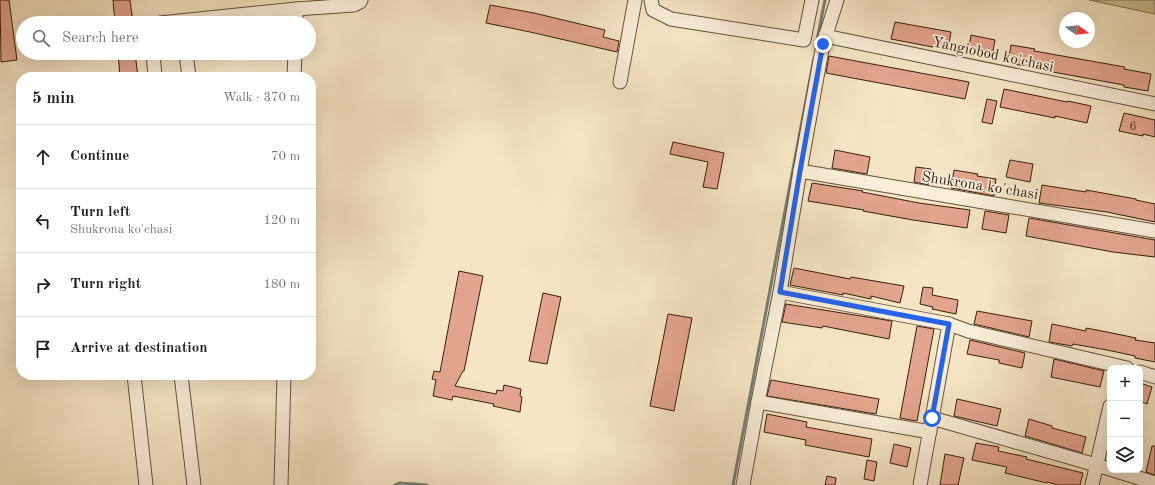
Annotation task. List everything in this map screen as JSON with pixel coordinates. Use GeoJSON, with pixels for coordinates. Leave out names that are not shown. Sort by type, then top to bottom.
{"type":"FeatureCollection","features":[{"type":"Feature","properties":{"kind":"street"},"geometry":{"type":"LineString","coordinates":[[234,16],[296,9],[354,5],[361,0]]}},
{"type":"Feature","properties":{"kind":"street"},"geometry":{"type":"LineString","coordinates":[[620,82],[635,0]]}},
{"type":"Feature","properties":{"kind":"street"},"geometry":{"type":"LineString","coordinates":[[651,0],[653,10],[671,19],[804,40],[812,0]]}},
{"type":"Feature","properties":{"kind":"street"},"geometry":{"type":"LineString","coordinates":[[743,485],[780,292],[800,171],[825,36],[837,0]]}},
{"type":"Feature","properties":{"kind":"street"},"geometry":{"type":"LineString","coordinates":[[296,9],[296,16]]}},
{"type":"Feature","properties":{"kind":"street","name":"Yangiobod ko'chasi"},"geometry":{"type":"LineString","coordinates":[[825,36],[1155,104]]}},
{"type":"Feature","properties":{"kind":"street"},"geometry":{"type":"LineString","coordinates":[[154,60],[155,72]]}},
{"type":"Feature","properties":{"kind":"street"},"geometry":{"type":"LineString","coordinates":[[187,60],[188,72]]}},
{"type":"Feature","properties":{"kind":"street"},"geometry":{"type":"LineString","coordinates":[[294,72],[295,60]]}},
{"type":"Feature","properties":{"kind":"street","name":"Shukrona ko'chasi"},"geometry":{"type":"LineString","coordinates":[[800,171],[1155,231]]}},
{"type":"Feature","properties":{"kind":"street"},"geometry":{"type":"LineString","coordinates":[[780,292],[949,324],[968,331],[1113,365]]}},
{"type":"Feature","properties":{"kind":"street"},"geometry":{"type":"LineString","coordinates":[[920,485],[949,324]]}},
{"type":"Feature","properties":{"kind":"street"},"geometry":{"type":"LineString","coordinates":[[1143,373],[1155,377]]}},
{"type":"Feature","properties":{"kind":"street"},"geometry":{"type":"LineString","coordinates":[[135,380],[146,485]]}},
{"type":"Feature","properties":{"kind":"street"},"geometry":{"type":"LineString","coordinates":[[182,380],[194,485]]}},
{"type":"Feature","properties":{"kind":"street"},"geometry":{"type":"LineString","coordinates":[[281,485],[284,380]]}},
{"type":"Feature","properties":{"kind":"street"},"geometry":{"type":"LineString","coordinates":[[758,402],[930,432]]}},
{"type":"Feature","properties":{"kind":"street"},"geometry":{"type":"LineString","coordinates":[[932,418],[1107,468]]}},
{"type":"Feature","properties":{"kind":"street"},"geometry":{"type":"LineString","coordinates":[[1092,485],[1107,418]]}},
{"type":"Feature","properties":{"kind":"street"},"geometry":{"type":"LineString","coordinates":[[1122,473],[1155,484]]}},
{"type":"Feature","properties":{"kind":"shaded area"},"geometry":{"type":"Polygon","coordinates":[[[1089,0],[1155,0],[1155,14],[1089,0]]]}},
{"type":"Feature","properties":{"kind":"building"},"geometry":{"type":"Polygon","coordinates":[[[0,0],[9,0],[17,60],[1,62],[0,0]]]}},
{"type":"Feature","properties":{"kind":"building"},"geometry":{"type":"Polygon","coordinates":[[[113,0],[130,0],[132,16],[114,16],[113,0]]]}},
{"type":"Feature","properties":{"kind":"building"},"geometry":{"type":"Polygon","coordinates":[[[490,5],[534,13],[605,30],[603,37],[619,41],[617,52],[486,23],[490,5]]]}},
{"type":"Feature","properties":{"kind":"building"},"geometry":{"type":"Polygon","coordinates":[[[895,22],[951,32],[948,50],[891,39],[895,22]]]}},
{"type":"Feature","properties":{"kind":"building"},"geometry":{"type":"Polygon","coordinates":[[[971,35],[995,40],[992,57],[968,53],[971,35]]]}},
{"type":"Feature","properties":{"kind":"building"},"geometry":{"type":"Polygon","coordinates":[[[1011,45],[1035,49],[1034,51],[1125,67],[1124,69],[1151,74],[1148,91],[1008,63],[1011,45]]]}},
{"type":"Feature","properties":{"kind":"building"},"geometry":{"type":"Polygon","coordinates":[[[829,56],[969,82],[965,99],[826,73],[829,56]]]}},
{"type":"Feature","properties":{"kind":"building"},"geometry":{"type":"Polygon","coordinates":[[[119,60],[136,60],[137,72],[120,72],[119,60]]]}},
{"type":"Feature","properties":{"kind":"building"},"geometry":{"type":"Polygon","coordinates":[[[1004,89],[1091,106],[1087,123],[1000,107],[1004,89]]]}},
{"type":"Feature","properties":{"kind":"building"},"geometry":{"type":"Polygon","coordinates":[[[987,99],[997,101],[992,124],[982,122],[987,99]]]}},
{"type":"Feature","properties":{"kind":"building"},"geometry":{"type":"Polygon","coordinates":[[[1124,113],[1155,120],[1155,137],[1119,131],[1124,113]]]}},
{"type":"Feature","properties":{"kind":"building"},"geometry":{"type":"Polygon","coordinates":[[[673,142],[724,153],[717,189],[703,187],[708,162],[670,154],[673,142]]]}},
{"type":"Feature","properties":{"kind":"building"},"geometry":{"type":"Polygon","coordinates":[[[835,150],[870,157],[867,174],[832,168],[835,150]]]}},
{"type":"Feature","properties":{"kind":"building"},"geometry":{"type":"Polygon","coordinates":[[[1010,160],[1033,164],[1030,182],[1006,177],[1010,160]]]}},
{"type":"Feature","properties":{"kind":"building"},"geometry":{"type":"Polygon","coordinates":[[[916,167],[931,169],[928,185],[914,182],[916,167]]]}},
{"type":"Feature","properties":{"kind":"building"},"geometry":{"type":"Polygon","coordinates":[[[954,170],[996,179],[994,196],[951,188],[954,170]]]}},
{"type":"Feature","properties":{"kind":"building"},"geometry":{"type":"Polygon","coordinates":[[[812,183],[863,191],[862,192],[919,203],[970,210],[967,228],[808,201],[812,183]]]}},
{"type":"Feature","properties":{"kind":"building"},"geometry":{"type":"Polygon","coordinates":[[[1042,185],[1086,192],[1086,190],[1155,204],[1155,222],[1107,212],[1039,203],[1042,185]]]}},
{"type":"Feature","properties":{"kind":"building"},"geometry":{"type":"Polygon","coordinates":[[[985,211],[1009,215],[1006,233],[982,229],[985,211]]]}},
{"type":"Feature","properties":{"kind":"building"},"geometry":{"type":"Polygon","coordinates":[[[1029,218],[1155,240],[1155,257],[1113,252],[1026,236],[1029,218]]]}},
{"type":"Feature","properties":{"kind":"building"},"geometry":{"type":"Polygon","coordinates":[[[794,268],[850,279],[851,277],[904,286],[900,303],[871,296],[871,299],[790,285],[794,268]]]}},
{"type":"Feature","properties":{"kind":"building"},"geometry":{"type":"Polygon","coordinates":[[[459,271],[483,276],[464,371],[455,386],[496,394],[497,390],[503,391],[504,385],[521,389],[520,396],[522,397],[520,412],[493,406],[494,404],[453,396],[452,400],[433,396],[436,380],[432,379],[434,371],[440,372],[459,271]]]}},
{"type":"Feature","properties":{"kind":"building"},"geometry":{"type":"Polygon","coordinates":[[[923,287],[933,288],[932,295],[958,300],[956,314],[932,309],[933,307],[920,304],[923,287]]]}},
{"type":"Feature","properties":{"kind":"building"},"geometry":{"type":"Polygon","coordinates":[[[543,293],[561,297],[547,364],[529,361],[543,293]]]}},
{"type":"Feature","properties":{"kind":"building"},"geometry":{"type":"Polygon","coordinates":[[[786,304],[892,321],[889,339],[823,326],[822,328],[782,322],[786,304]]]}},
{"type":"Feature","properties":{"kind":"building"},"geometry":{"type":"Polygon","coordinates":[[[977,311],[1032,321],[1029,337],[974,324],[977,311]]]}},
{"type":"Feature","properties":{"kind":"building"},"geometry":{"type":"Polygon","coordinates":[[[668,314],[692,318],[674,411],[650,406],[668,314]]]}},
{"type":"Feature","properties":{"kind":"building"},"geometry":{"type":"Polygon","coordinates":[[[1052,324],[1086,331],[1086,328],[1136,338],[1135,340],[1155,343],[1155,362],[1107,350],[1073,344],[1072,346],[1049,342],[1052,324]]]}},
{"type":"Feature","properties":{"kind":"building"},"geometry":{"type":"Polygon","coordinates":[[[917,326],[934,329],[917,421],[900,418],[917,326]]]}},
{"type":"Feature","properties":{"kind":"building"},"geometry":{"type":"Polygon","coordinates":[[[970,340],[1025,353],[1022,368],[999,363],[999,360],[967,354],[970,340]]]}},
{"type":"Feature","properties":{"kind":"building"},"geometry":{"type":"Polygon","coordinates":[[[1054,359],[1104,371],[1100,387],[1051,377],[1054,359]]]}},
{"type":"Feature","properties":{"kind":"building"},"geometry":{"type":"Polygon","coordinates":[[[771,380],[879,399],[876,414],[767,396],[771,380]]]}},
{"type":"Feature","properties":{"kind":"building"},"geometry":{"type":"Polygon","coordinates":[[[1143,384],[1152,387],[1147,404],[1143,402],[1143,384]]]}},
{"type":"Feature","properties":{"kind":"building"},"geometry":{"type":"Polygon","coordinates":[[[957,399],[1001,409],[997,426],[954,416],[957,399]]]}},
{"type":"Feature","properties":{"kind":"building"},"geometry":{"type":"Polygon","coordinates":[[[767,414],[807,422],[806,427],[872,439],[869,457],[805,445],[806,440],[764,432],[767,414]]]}},
{"type":"Feature","properties":{"kind":"building"},"geometry":{"type":"Polygon","coordinates":[[[1029,419],[1052,426],[1052,428],[1086,437],[1082,453],[1025,436],[1029,419]]]}},
{"type":"Feature","properties":{"kind":"building"},"geometry":{"type":"Polygon","coordinates":[[[976,443],[999,447],[998,451],[1027,457],[1026,459],[1083,473],[1080,485],[1058,485],[1047,483],[1005,473],[1007,467],[972,460],[976,443]]]}},
{"type":"Feature","properties":{"kind":"building"},"geometry":{"type":"Polygon","coordinates":[[[894,444],[911,448],[907,467],[890,463],[894,444]]]}},
{"type":"Feature","properties":{"kind":"building"},"geometry":{"type":"Polygon","coordinates":[[[1152,446],[1155,446],[1155,475],[1146,472],[1152,446]]]}},
{"type":"Feature","properties":{"kind":"building"},"geometry":{"type":"Polygon","coordinates":[[[945,454],[964,458],[958,485],[940,485],[945,454]]]}},
{"type":"Feature","properties":{"kind":"building"},"geometry":{"type":"Polygon","coordinates":[[[867,460],[877,462],[874,481],[864,479],[867,460]]]}},
{"type":"Feature","properties":{"kind":"building"},"geometry":{"type":"Polygon","coordinates":[[[827,476],[836,478],[835,485],[825,485],[827,476]]]}},
{"type":"Feature","properties":{"kind":"waterway"},"geometry":{"type":"LineString","coordinates":[[816,45],[825,0]]}},
{"type":"Feature","properties":{"kind":"waterway"},"geometry":{"type":"LineString","coordinates":[[733,485],[814,58]]}},
{"type":"Feature","properties":{"kind":"waterway"},"geometry":{"type":"LineString","coordinates":[[395,485],[400,483],[427,485]]}},
{"type":"Feature","properties":{"kind":"route"},"geometry":{"type":"LineString","coordinates":[[823,44],[780,292],[949,324],[932,418]]}}]}
